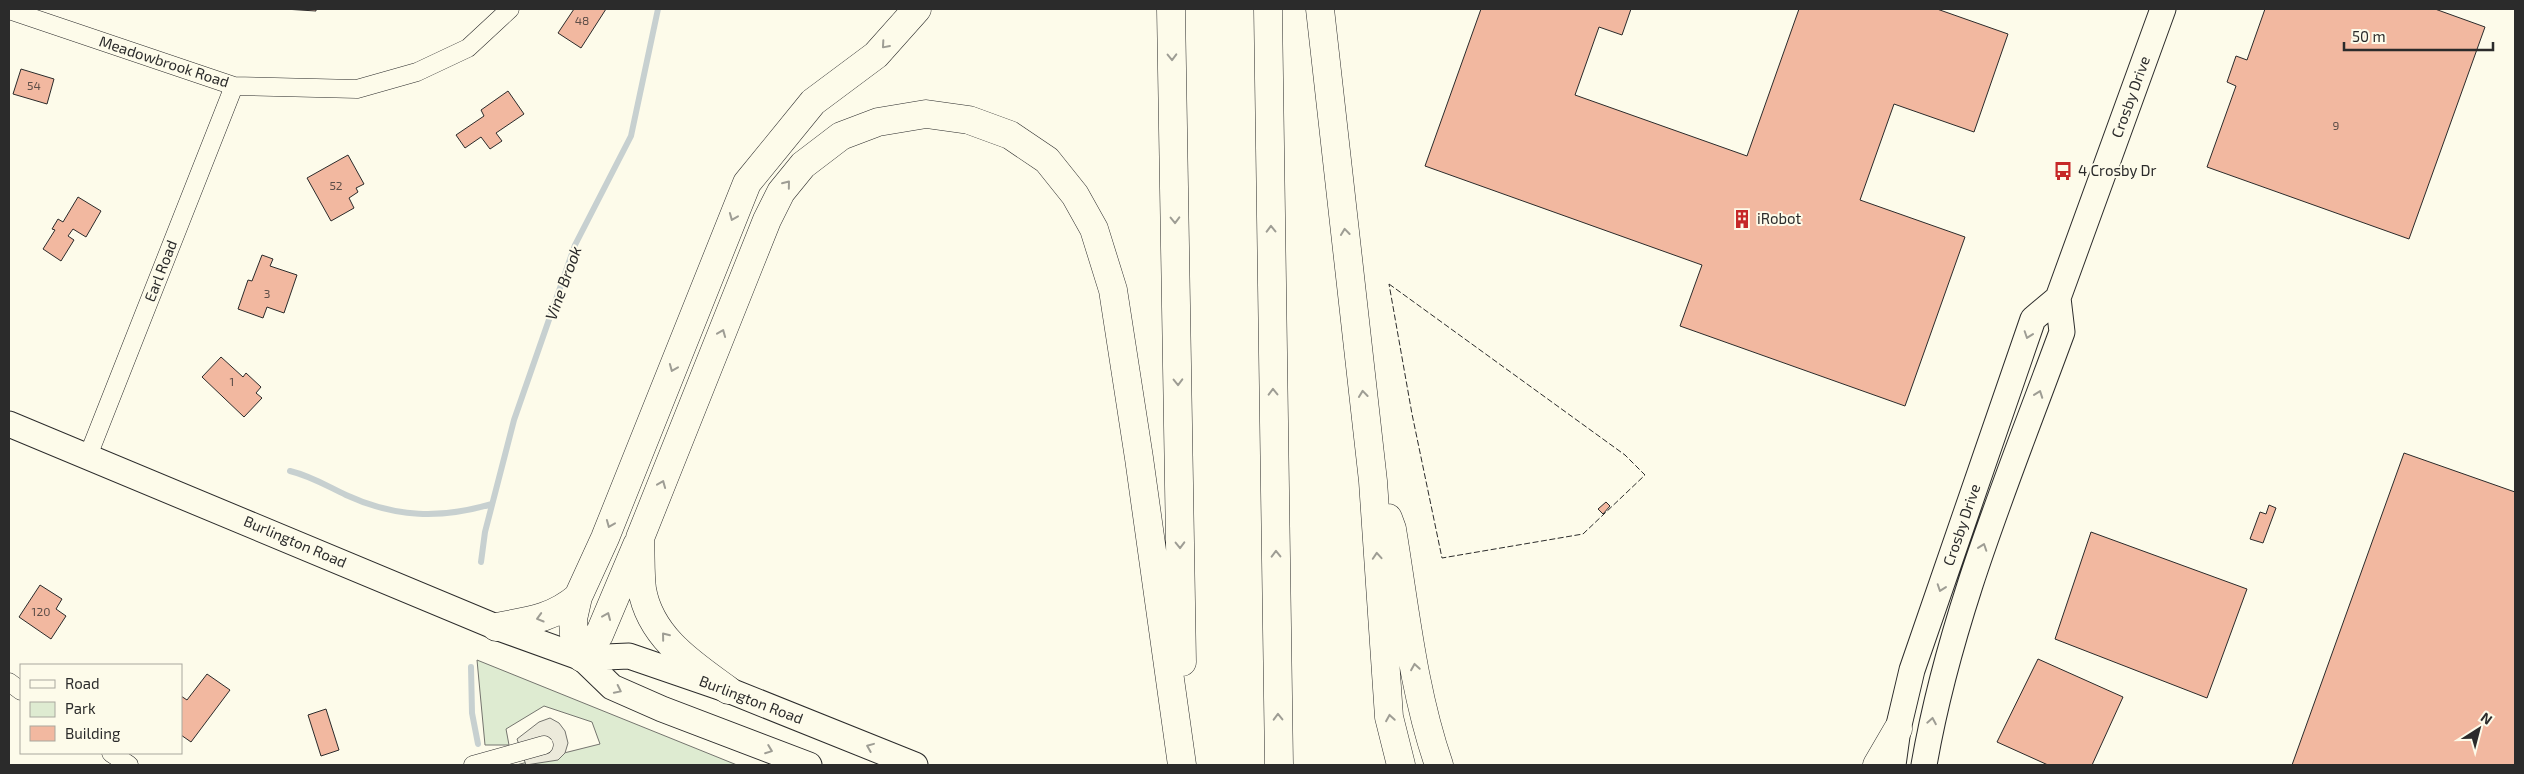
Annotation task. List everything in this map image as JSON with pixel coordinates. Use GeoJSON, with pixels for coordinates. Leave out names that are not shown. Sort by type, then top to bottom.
{"type":"FeatureCollection","features":[{"type":"Feature","properties":{"kind":"highway"},"geometry":{"type":"LineString","coordinates":[[582,658],[574,635],[574,619],[578,597],[609,529],[747,183],[813,102],[876,55],[917,9]]}},
{"type":"Feature","properties":{"kind":"highway"},"geometry":{"type":"LineString","coordinates":[[1171,9],[1183,765]]}},
{"type":"Feature","properties":{"kind":"highway"},"geometry":{"type":"LineString","coordinates":[[1268,9],[1279,765]]}},
{"type":"Feature","properties":{"kind":"highway"},"geometry":{"type":"LineString","coordinates":[[1320,9],[1373,481],[1389,717],[1401,765]]}},
{"type":"Feature","properties":{"kind":"highway"},"geometry":{"type":"LineString","coordinates":[[582,658],[599,635],[640,538],[767,220],[781,192],[803,165],[841,136],[878,122],[926,114],[969,120],[1010,135],[1047,160],[1075,195],[1094,230],[1113,290],[1183,765]]}},
{"type":"Feature","properties":{"kind":"highway"},"geometry":{"type":"LineString","coordinates":[[1373,481],[1392,529],[1418,690],[1427,732],[1439,765]]}},
{"type":"Feature","properties":{"kind":"highway"},"geometry":{"type":"LineString","coordinates":[[640,538],[642,590],[653,622],[682,658],[728,690]]}},
{"type":"Feature","properties":{"kind":"highway"},"geometry":{"type":"LineString","coordinates":[[496,627],[540,619],[563,610],[578,597]]}},
{"type":"Feature","properties":{"kind":"highway"},"geometry":{"type":"LineString","coordinates":[[1877,765],[1898,729]]}},
{"type":"Feature","properties":{"kind":"main road","name":"Crosby Drive"},"geometry":{"type":"LineString","coordinates":[[1924,765],[1934,705],[1953,636],[2062,332],[2058,298],[2163,9]]}},
{"type":"Feature","properties":{"kind":"main road","name":"Crosby Drive"},"geometry":{"type":"LineString","coordinates":[[1893,765],[1898,729],[1912,670],[2033,320],[2058,298]]}},
{"type":"Feature","properties":{"kind":"main road","name":"Burlington Road"},"geometry":{"type":"LineString","coordinates":[[9,424],[496,627],[582,658],[629,656],[728,690],[915,765]]}},
{"type":"Feature","properties":{"kind":"main road","name":"Burlington Road"},"geometry":{"type":"LineString","coordinates":[[582,658],[612,687],[662,709],[809,765]]}},
{"type":"Feature","properties":{"kind":"street","name":"Meadowbrook Road"},"geometry":{"type":"LineString","coordinates":[[9,10],[234,86],[357,89],[418,72],[468,48],[510,9]]}},
{"type":"Feature","properties":{"kind":"street","name":"Earl Road"},"geometry":{"type":"LineString","coordinates":[[88,456],[234,86]]}},
{"type":"Feature","properties":{"kind":"street"},"geometry":{"type":"LineString","coordinates":[[9,682],[20,690]]}},
{"type":"Feature","properties":{"kind":"street"},"geometry":{"type":"LineString","coordinates":[[473,765],[544,745]]}},
{"type":"Feature","properties":{"kind":"street"},"geometry":{"type":"LineString","coordinates":[[112,754],[129,765]]}},
{"type":"Feature","properties":{"kind":"green space"},"geometry":{"type":"Polygon","coordinates":[[[477,660],[737,765],[516,765],[600,744],[592,722],[544,706],[506,729],[509,745],[485,745],[477,660]]]}},
{"type":"Feature","properties":{"kind":"shaded area"},"geometry":{"type":"Polygon","coordinates":[[[550,718],[559,723],[565,731],[568,743],[565,753],[558,760],[526,765],[517,739],[539,722],[550,718]]]}},
{"type":"Feature","properties":{"kind":"building"},"geometry":{"type":"Polygon","coordinates":[[[284,9],[316,9],[316,11],[284,9]]]}},
{"type":"Feature","properties":{"kind":"building"},"geometry":{"type":"Polygon","coordinates":[[[574,9],[606,9],[581,48],[558,33],[574,9]]]}},
{"type":"Feature","properties":{"kind":"building","name":"iRobot"},"geometry":{"type":"Polygon","coordinates":[[[1481,9],[1631,9],[1622,35],[1599,27],[1575,95],[1747,156],[1799,9],[1937,9],[2008,34],[1974,132],[1894,104],[1860,200],[1965,237],[1905,406],[1680,326],[1702,265],[1425,166],[1481,9]]]}},
{"type":"Feature","properties":{"kind":"building"},"geometry":{"type":"Polygon","coordinates":[[[2265,9],[2435,9],[2485,27],[2409,239],[2207,167],[2236,86],[2227,82],[2236,56],[2247,60],[2265,9]]]}},
{"type":"Feature","properties":{"kind":"building"},"geometry":{"type":"Polygon","coordinates":[[[21,69],[54,79],[47,104],[13,94],[21,69]]]}},
{"type":"Feature","properties":{"kind":"building"},"geometry":{"type":"Polygon","coordinates":[[[508,91],[524,114],[496,133],[502,141],[490,149],[481,137],[465,148],[456,135],[484,116],[481,110],[508,91]]]}},
{"type":"Feature","properties":{"kind":"building"},"geometry":{"type":"Polygon","coordinates":[[[348,155],[364,184],[356,188],[358,192],[349,198],[354,208],[331,221],[307,178],[348,155]]]}},
{"type":"Feature","properties":{"kind":"building"},"geometry":{"type":"Polygon","coordinates":[[[78,197],[101,211],[86,237],[73,229],[68,236],[74,240],[61,261],[43,249],[55,230],[52,229],[58,219],[63,222],[78,197]]]}},
{"type":"Feature","properties":{"kind":"building"},"geometry":{"type":"Polygon","coordinates":[[[262,255],[273,259],[270,266],[297,275],[284,313],[267,307],[263,318],[238,309],[248,280],[252,281],[262,255]]]}},
{"type":"Feature","properties":{"kind":"building"},"geometry":{"type":"Polygon","coordinates":[[[221,357],[243,377],[246,373],[261,387],[256,393],[262,398],[244,417],[202,377],[221,357]]]}},
{"type":"Feature","properties":{"kind":"building"},"geometry":{"type":"Polygon","coordinates":[[[2404,453],[2515,492],[2515,765],[2292,765],[2404,453]]]}},
{"type":"Feature","properties":{"kind":"building"},"geometry":{"type":"Polygon","coordinates":[[[1606,502],[1610,506],[1603,514],[1598,509],[1606,502]]]}},
{"type":"Feature","properties":{"kind":"building"},"geometry":{"type":"Polygon","coordinates":[[[2269,505],[2276,508],[2263,543],[2250,539],[2260,512],[2266,514],[2269,505]]]}},
{"type":"Feature","properties":{"kind":"building"},"geometry":{"type":"Polygon","coordinates":[[[2091,532],[2247,589],[2207,698],[2055,639],[2091,532]]]}},
{"type":"Feature","properties":{"kind":"building"},"geometry":{"type":"Polygon","coordinates":[[[40,585],[62,599],[56,609],[66,616],[51,639],[19,617],[40,585]]]}},
{"type":"Feature","properties":{"kind":"building"},"geometry":{"type":"Polygon","coordinates":[[[2038,659],[2123,697],[2092,765],[2048,765],[1997,742],[2038,659]]]}},
{"type":"Feature","properties":{"kind":"building"},"geometry":{"type":"Polygon","coordinates":[[[207,674],[230,690],[191,742],[182,736],[182,697],[187,700],[207,674]]]}},
{"type":"Feature","properties":{"kind":"building"},"geometry":{"type":"Polygon","coordinates":[[[326,709],[339,750],[321,756],[308,715],[326,709]]]}},
{"type":"Feature","properties":{"kind":"waterway","name":"Vine Brook"},"geometry":{"type":"LineString","coordinates":[[481,562],[485,532],[514,420],[575,245],[631,136],[658,9]]}},
{"type":"Feature","properties":{"kind":"waterway"},"geometry":{"type":"LineString","coordinates":[[290,471],[312,478],[365,503],[401,512],[437,514],[473,509],[492,504]]}},
{"type":"Feature","properties":{"kind":"waterway","name":"Vine Brook"},"geometry":{"type":"LineString","coordinates":[[471,667],[472,713],[478,744]]}},
{"type":"Feature","properties":{"kind":"fence"},"geometry":{"type":"LineString","coordinates":[[1389,284],[1625,455],[1645,475],[1583,534],[1442,558],[1412,414],[1389,284]]}},
{"type":"Feature","properties":{"kind":"place","name":"4 Crosby Dr"},"geometry":{"type":"Point","coordinates":[2063,171]}},
{"type":"Feature","properties":{"kind":"place","name":"iRobot"},"geometry":{"type":"Point","coordinates":[1742,219]}}]}
